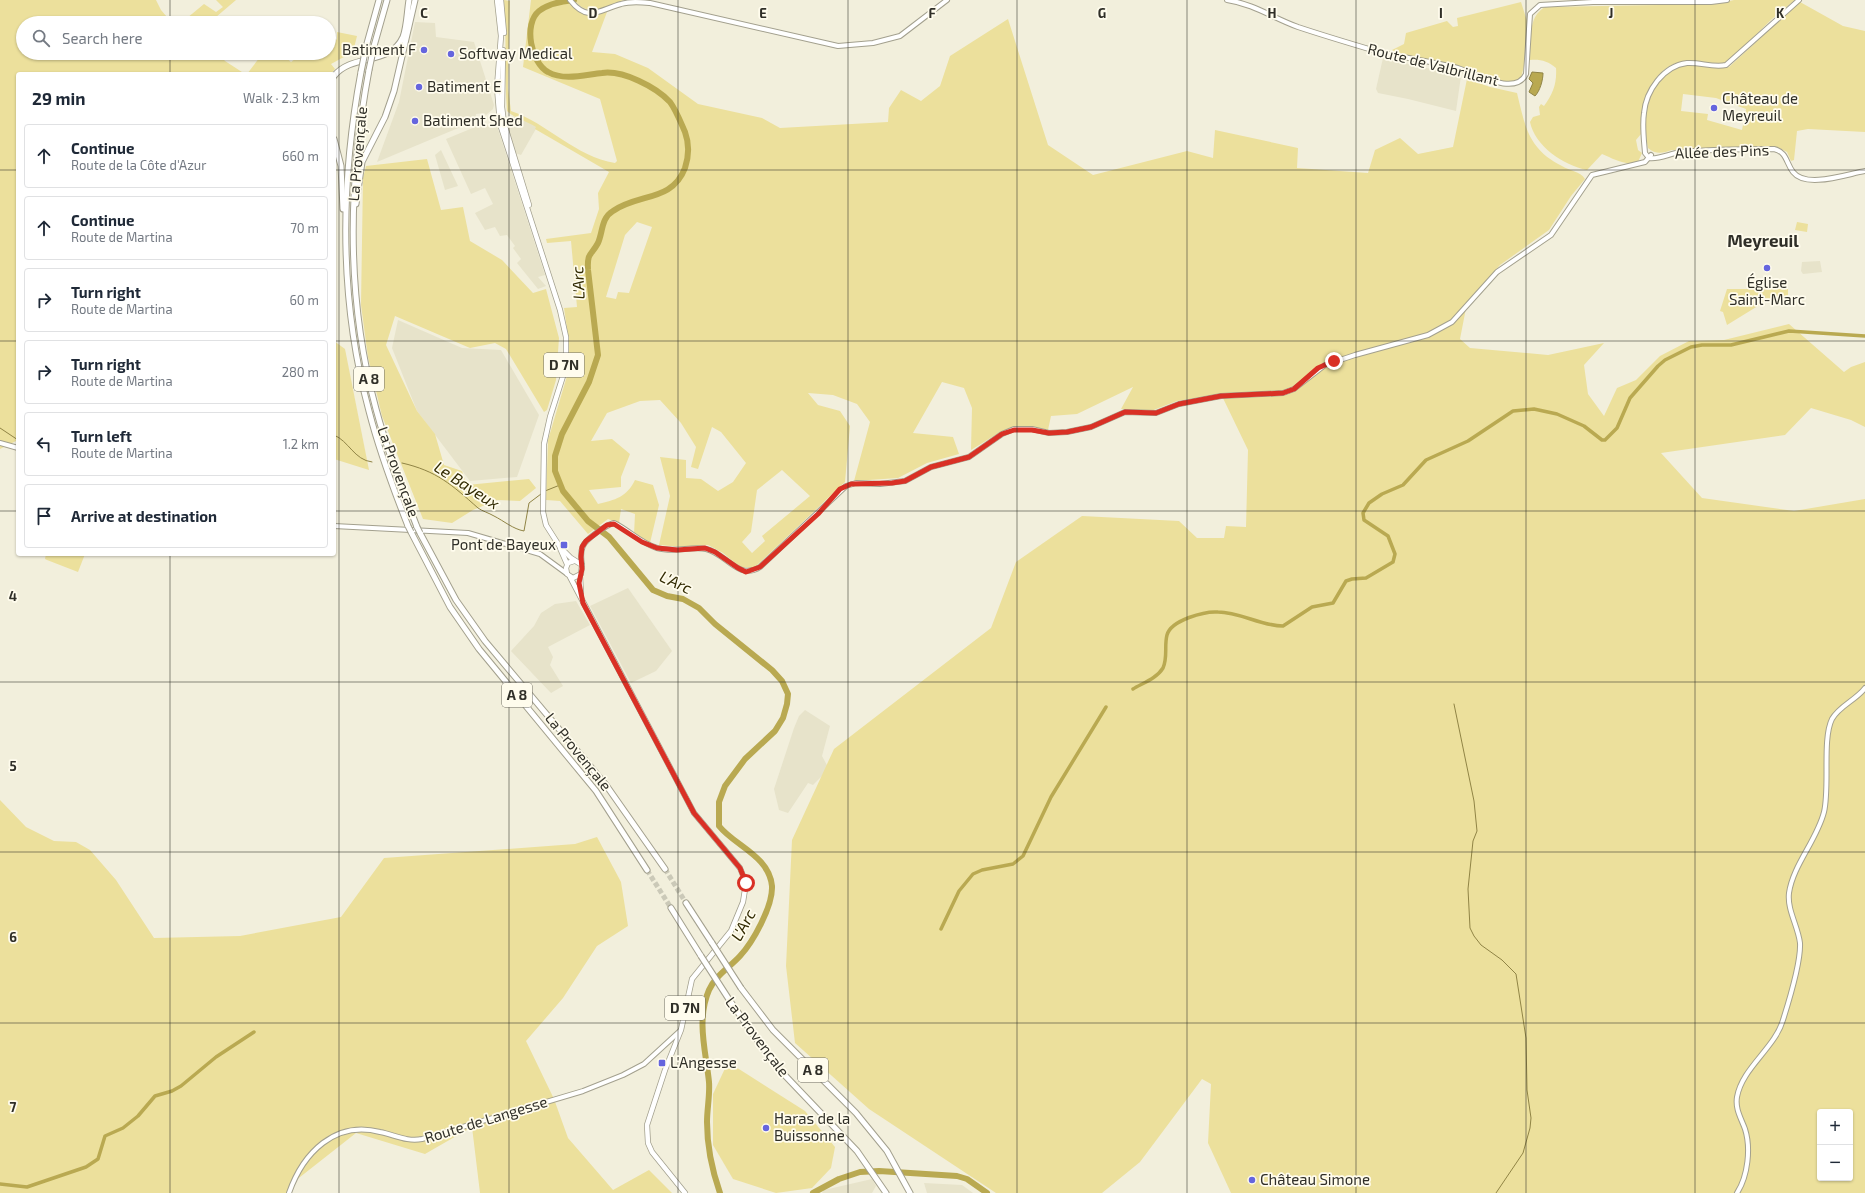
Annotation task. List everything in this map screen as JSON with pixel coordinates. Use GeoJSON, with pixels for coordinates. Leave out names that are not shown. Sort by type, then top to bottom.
{"type":"FeatureCollection","features":[{"type":"Feature","properties":{"kind":"highway","name":"La Provençale"},"geometry":{"type":"LineString","coordinates":[[379,0],[366,47],[353,121],[344,224],[346,277],[358,364],[369,411],[384,460],[408,526],[450,606],[479,649],[596,792],[648,870]]}},
{"type":"Feature","properties":{"kind":"highway","name":"La Provençale"},"geometry":{"type":"LineString","coordinates":[[387,0],[374,46],[360,122],[355,164],[353,225],[355,277],[365,363],[376,409],[394,466],[417,527],[456,600],[485,641],[606,785],[665,869]]}},
{"type":"Feature","properties":{"kind":"highway"},"geometry":{"type":"LineString","coordinates":[[336,74],[350,63],[380,56],[394,49],[405,31],[409,0]]}},
{"type":"Feature","properties":{"kind":"highway"},"geometry":{"type":"LineString","coordinates":[[353,225],[362,162],[385,117],[394,91],[415,0]]}},
{"type":"Feature","properties":{"kind":"highway"},"geometry":{"type":"LineString","coordinates":[[336,147],[341,166],[344,224]]}},
{"type":"Feature","properties":{"kind":"highway","name":"La Provençale"},"geometry":{"type":"LineString","coordinates":[[686,903],[741,988],[773,1030],[856,1113],[886,1151],[910,1193]]}},
{"type":"Feature","properties":{"kind":"highway","name":"La Provençale"},"geometry":{"type":"LineString","coordinates":[[671,908],[730,1002],[775,1065],[857,1151],[886,1192]]}},
{"type":"Feature","properties":{"kind":"main road","name":"D 7N"},"geometry":{"type":"LineString","coordinates":[[497,0],[501,36],[497,87],[500,124],[540,245]]}},
{"type":"Feature","properties":{"kind":"main road","name":"D 7N"},"geometry":{"type":"LineString","coordinates":[[501,0],[504,38],[502,94],[504,123],[560,310],[566,337],[563,376],[550,417],[544,444],[543,485],[543,512],[546,524],[560,547],[566,565]]}},
{"type":"Feature","properties":{"kind":"main road","name":"D 7N"},"geometry":{"type":"LineString","coordinates":[[560,547],[576,561]]}},
{"type":"Feature","properties":{"kind":"main road"},"geometry":{"type":"LineString","coordinates":[[576,561],[582,565],[582,572],[580,576],[575,578],[568,575],[566,565],[576,561]]}},
{"type":"Feature","properties":{"kind":"main road","name":"D 7N"},"geometry":{"type":"LineString","coordinates":[[568,575],[694,813],[736,863],[745,878],[746,893],[733,926],[692,979],[681,1030],[658,1090],[647,1125],[646,1134],[652,1152],[685,1193]]}},
{"type":"Feature","properties":{"kind":"main road","name":"D 7N"},"geometry":{"type":"LineString","coordinates":[[580,576],[579,583],[583,603]]}},
{"type":"Feature","properties":{"kind":"street"},"geometry":{"type":"LineString","coordinates":[[570,0],[578,10],[587,13],[594,13],[631,2],[650,3],[838,46],[887,41],[900,36],[947,0]]}},
{"type":"Feature","properties":{"kind":"street","name":"Route de Valbrillant"},"geometry":{"type":"LineString","coordinates":[[1227,0],[1250,5],[1291,24],[1351,43],[1386,53],[1456,67],[1493,81],[1513,84],[1522,80],[1526,74],[1530,14],[1540,5],[1592,2],[1712,2],[1727,0]]}},
{"type":"Feature","properties":{"kind":"street"},"geometry":{"type":"LineString","coordinates":[[582,565],[582,547],[586,541],[607,525],[614,524],[651,546],[677,550],[705,548],[715,552],[738,568],[751,572],[760,567],[846,486],[856,483],[880,484],[905,481],[931,467],[969,457],[1008,431],[1026,429],[1049,433],[1067,432],[1091,427],[1125,412],[1156,413],[1179,404],[1221,396],[1260,395],[1289,392],[1326,365],[1355,354],[1428,335],[1446,326],[1458,317],[1501,269],[1551,235],[1592,175],[1646,162],[1650,156],[1645,153],[1644,111],[1656,84],[1663,74],[1670,68],[1684,64],[1726,65],[1799,0]]}},
{"type":"Feature","properties":{"kind":"street","name":"Allée des Pins"},"geometry":{"type":"LineString","coordinates":[[1650,156],[1653,159],[1671,153],[1694,151],[1774,149],[1784,154],[1796,175],[1812,181],[1865,171]]}},
{"type":"Feature","properties":{"kind":"street"},"geometry":{"type":"LineString","coordinates":[[0,444],[16,448]]}},
{"type":"Feature","properties":{"kind":"street"},"geometry":{"type":"LineString","coordinates":[[336,526],[468,533],[540,554],[568,575]]}},
{"type":"Feature","properties":{"kind":"street"},"geometry":{"type":"LineString","coordinates":[[576,561],[581,557]]}},
{"type":"Feature","properties":{"kind":"street"},"geometry":{"type":"LineString","coordinates":[[557,566],[566,565]]}},
{"type":"Feature","properties":{"kind":"street"},"geometry":{"type":"LineString","coordinates":[[1737,1193],[1744,1178],[1748,1152],[1747,1136],[1737,1110],[1737,1096],[1744,1081],[1780,1028],[1799,962],[1800,942],[1791,912],[1789,892],[1816,834],[1824,812],[1830,725],[1837,712],[1865,688]]}},
{"type":"Feature","properties":{"kind":"street","name":"Route de Langesse"},"geometry":{"type":"LineString","coordinates":[[288,1193],[295,1174],[313,1151],[329,1139],[345,1130],[363,1128],[406,1140],[422,1139],[583,1091],[638,1068],[681,1030]]}},
{"type":"Feature","properties":{"kind":"shaded area"},"geometry":{"type":"Polygon","coordinates":[[[0,0],[156,0],[166,16],[16,16],[16,60],[224,60],[242,72],[16,72],[16,441],[0,449],[0,0]]]}},
{"type":"Feature","properties":{"kind":"shaded area"},"geometry":{"type":"Polygon","coordinates":[[[216,0],[236,0],[217,16],[189,16],[204,4],[216,12],[223,7],[216,0]]]}},
{"type":"Feature","properties":{"kind":"shaded area"},"geometry":{"type":"Polygon","coordinates":[[[504,0],[510,1],[508,88],[511,111],[537,123],[587,154],[601,160],[615,163],[617,161],[600,99],[523,67],[531,0],[567,0],[580,13],[589,15],[607,12],[592,52],[615,54],[648,68],[698,104],[762,118],[780,128],[888,122],[889,108],[901,90],[921,101],[940,86],[950,56],[1008,19],[1048,145],[1093,175],[1187,151],[1213,158],[1215,130],[1298,148],[1297,168],[1368,173],[1375,150],[1400,138],[1418,154],[1453,147],[1467,79],[1490,87],[1517,93],[1526,126],[1535,144],[1551,159],[1565,168],[1578,173],[1585,179],[1571,196],[1549,230],[1500,265],[1467,303],[1460,339],[1470,348],[1548,355],[1604,343],[1584,365],[1588,394],[1604,416],[1617,388],[1636,380],[1660,356],[1689,341],[1724,340],[1789,324],[1844,372],[1851,367],[1865,362],[1865,427],[1851,420],[1811,408],[1785,435],[1661,453],[1702,498],[1794,511],[1865,499],[1865,1193],[1231,1193],[1208,1143],[1211,1084],[1202,1079],[1140,1162],[1102,1193],[996,1193],[869,1109],[795,1043],[786,966],[792,840],[834,749],[991,628],[1016,562],[1082,516],[1179,521],[1197,538],[1224,538],[1226,526],[1246,527],[1248,450],[1221,394],[1177,401],[1151,411],[1121,409],[1133,387],[1077,414],[1051,416],[1048,430],[1025,427],[1007,430],[999,433],[971,450],[972,408],[964,388],[942,382],[913,433],[953,437],[959,454],[927,463],[898,478],[854,481],[870,422],[857,404],[833,395],[808,393],[818,405],[840,411],[850,426],[845,482],[754,568],[740,567],[723,553],[708,545],[682,547],[659,545],[670,496],[660,457],[686,460],[686,478],[701,479],[718,491],[733,482],[746,463],[721,432],[712,427],[698,469],[691,467],[696,447],[681,423],[660,400],[640,401],[607,413],[591,441],[612,439],[630,454],[621,477],[621,487],[589,490],[598,504],[620,497],[632,486],[635,480],[653,485],[659,505],[650,543],[634,534],[635,514],[621,509],[619,523],[608,519],[588,534],[560,501],[546,500],[548,440],[567,376],[569,359],[569,342],[564,308],[577,307],[571,241],[547,243],[546,239],[591,233],[599,209],[598,193],[609,172],[535,129],[536,127],[513,116],[507,111],[504,0]],[[637,222],[625,235],[606,297],[616,299],[618,292],[629,293],[652,227],[637,222]],[[782,470],[757,490],[751,532],[742,542],[752,553],[765,541],[762,536],[810,496],[782,470]]]}},
{"type":"Feature","properties":{"kind":"shaded area"},"geometry":{"type":"Polygon","coordinates":[[[574,0],[624,0],[604,8],[592,10],[580,6],[574,0]]]}},
{"type":"Feature","properties":{"kind":"shaded area"},"geometry":{"type":"Polygon","coordinates":[[[1734,0],[1795,0],[1772,19],[1729,61],[1721,64],[1693,61],[1679,62],[1668,67],[1659,75],[1647,96],[1641,134],[1636,140],[1638,150],[1642,153],[1638,162],[1624,163],[1602,154],[1587,170],[1569,164],[1560,159],[1551,153],[1538,139],[1530,122],[1533,117],[1540,115],[1539,107],[1541,104],[1544,106],[1550,97],[1554,88],[1556,73],[1556,68],[1547,62],[1541,60],[1530,60],[1531,30],[1535,17],[1539,11],[1545,7],[1716,4],[1734,0]]]}},
{"type":"Feature","properties":{"kind":"shaded area"},"geometry":{"type":"Polygon","coordinates":[[[1521,2],[1527,21],[1525,62],[1521,78],[1515,82],[1493,79],[1460,66],[1403,55],[1392,50],[1404,44],[1406,33],[1447,21],[1453,27],[1458,26],[1457,18],[1521,2]]]}},
{"type":"Feature","properties":{"kind":"shaded area"},"geometry":{"type":"Polygon","coordinates":[[[1800,2],[1843,26],[1865,31],[1865,132],[1808,129],[1797,131],[1794,160],[1791,161],[1787,152],[1777,147],[1672,150],[1660,153],[1654,152],[1648,148],[1646,125],[1649,101],[1660,80],[1669,72],[1680,67],[1692,65],[1716,68],[1729,67],[1800,2]],[[1683,94],[1681,111],[1708,114],[1707,120],[1742,130],[1746,109],[1716,98],[1683,94]]]}},
{"type":"Feature","properties":{"kind":"shaded area"},"geometry":{"type":"Polygon","coordinates":[[[415,22],[435,23],[436,37],[474,42],[494,105],[493,109],[486,115],[484,113],[476,114],[475,121],[377,162],[399,102],[415,22]]]}},
{"type":"Feature","properties":{"kind":"shaded area"},"geometry":{"type":"Polygon","coordinates":[[[337,32],[357,36],[353,52],[331,64],[335,69],[333,72],[249,72],[258,60],[289,60],[291,62],[294,60],[336,60],[336,39],[337,40],[337,32]]]}},
{"type":"Feature","properties":{"kind":"shaded area"},"geometry":{"type":"Polygon","coordinates":[[[1383,58],[1461,76],[1456,111],[1378,93],[1376,89],[1383,58]]]}},
{"type":"Feature","properties":{"kind":"shaded area"},"geometry":{"type":"Polygon","coordinates":[[[1532,72],[1543,73],[1541,85],[1535,96],[1529,92],[1533,83],[1529,79],[1532,72]]]}},
{"type":"Feature","properties":{"kind":"shaded area"},"geometry":{"type":"Polygon","coordinates":[[[511,116],[522,118],[537,127],[521,155],[515,153],[509,131],[511,116]]]}},
{"type":"Feature","properties":{"kind":"shaded area"},"geometry":{"type":"Polygon","coordinates":[[[496,123],[545,275],[538,277],[546,286],[538,289],[517,263],[521,259],[513,248],[515,246],[507,235],[500,236],[495,227],[485,230],[475,213],[493,204],[485,188],[471,194],[446,139],[480,125],[481,127],[496,123]]]}},
{"type":"Feature","properties":{"kind":"shaded area"},"geometry":{"type":"Polygon","coordinates":[[[441,150],[458,186],[445,190],[435,155],[441,150]]]}},
{"type":"Feature","properties":{"kind":"shaded area"},"geometry":{"type":"Polygon","coordinates":[[[427,159],[441,210],[463,207],[470,241],[502,260],[533,293],[546,289],[559,338],[556,380],[547,410],[544,412],[506,349],[495,343],[470,348],[395,316],[386,345],[417,411],[435,434],[444,465],[462,471],[467,485],[529,479],[536,488],[520,501],[497,500],[473,510],[452,523],[423,519],[382,416],[368,357],[361,305],[363,178],[366,166],[427,159]]]}},
{"type":"Feature","properties":{"kind":"shaded area"},"geometry":{"type":"Polygon","coordinates":[[[1797,222],[1808,224],[1807,232],[1795,230],[1797,222]]]}},
{"type":"Feature","properties":{"kind":"shaded area"},"geometry":{"type":"Polygon","coordinates":[[[1820,261],[1822,272],[1803,274],[1801,271],[1802,262],[1820,261]]]}},
{"type":"Feature","properties":{"kind":"shaded area"},"geometry":{"type":"Polygon","coordinates":[[[1727,289],[1788,289],[1788,301],[1766,301],[1727,325],[1723,312],[1720,311],[1727,289]]]}},
{"type":"Feature","properties":{"kind":"shaded area"},"geometry":{"type":"Polygon","coordinates":[[[398,320],[462,348],[501,350],[539,415],[517,477],[470,481],[417,411],[392,348],[398,320]]]}},
{"type":"Feature","properties":{"kind":"shaded area"},"geometry":{"type":"Polygon","coordinates":[[[336,342],[345,349],[369,470],[336,460],[336,342]]]}},
{"type":"Feature","properties":{"kind":"shaded area"},"geometry":{"type":"Polygon","coordinates":[[[46,556],[84,556],[78,572],[45,559],[46,556]]]}},
{"type":"Feature","properties":{"kind":"shaded area"},"geometry":{"type":"Polygon","coordinates":[[[628,588],[672,651],[656,671],[631,683],[590,606],[628,588]]]}},
{"type":"Feature","properties":{"kind":"shaded area"},"geometry":{"type":"Polygon","coordinates":[[[576,601],[590,625],[548,647],[553,657],[550,665],[563,686],[551,693],[511,651],[534,626],[541,613],[555,604],[576,601]]]}},
{"type":"Feature","properties":{"kind":"shaded area"},"geometry":{"type":"Polygon","coordinates":[[[805,710],[830,726],[822,756],[829,769],[813,785],[808,783],[788,813],[779,810],[774,789],[794,728],[799,716],[805,710]]]}},
{"type":"Feature","properties":{"kind":"shaded area"},"geometry":{"type":"Polygon","coordinates":[[[0,800],[26,827],[54,841],[76,842],[90,850],[116,880],[154,938],[240,936],[341,917],[384,858],[575,844],[597,837],[621,882],[628,926],[597,946],[563,998],[526,1041],[554,1099],[568,1138],[613,1190],[649,1170],[672,1193],[480,1193],[472,1127],[425,1154],[356,1133],[295,1181],[288,1193],[0,1193],[0,800]]]}},
{"type":"Feature","properties":{"kind":"shaded area","name":"Haras de la Buissonne"},"geometry":{"type":"Polygon","coordinates":[[[728,1062],[805,1111],[835,1147],[831,1168],[812,1188],[776,1193],[733,1179],[713,1145],[713,1094],[728,1062]]]}},
{"type":"Feature","properties":{"kind":"shaded area"},"geometry":{"type":"Polygon","coordinates":[[[872,1179],[876,1186],[872,1193],[822,1193],[824,1190],[872,1179]]]}},
{"type":"Feature","properties":{"kind":"shaded area"},"geometry":{"type":"Polygon","coordinates":[[[924,1183],[962,1185],[973,1193],[927,1193],[924,1183]]]}},
{"type":"Feature","properties":{"kind":"waterway","name":"L'Arc"},"geometry":{"type":"LineString","coordinates":[[574,0],[547,6],[539,11],[534,17],[531,25],[531,43],[533,52],[542,67],[554,75],[567,77],[602,73],[620,74],[648,85],[664,96],[672,105],[685,132],[688,150],[685,168],[679,179],[672,187],[654,196],[623,205],[606,217],[600,239],[589,257],[588,270],[598,355],[589,382],[562,434],[555,456],[555,471],[563,491],[588,521],[609,537],[653,590],[667,596],[683,599],[699,608],[715,624],[772,670],[782,681],[788,694],[783,718],[775,731],[745,759],[725,786],[719,802],[719,826],[758,859],[770,876],[772,886],[766,913],[751,942],[740,956],[719,976],[709,990],[705,1001],[702,1024],[709,1082],[707,1122],[708,1140],[712,1167],[720,1193]]}},
{"type":"Feature","properties":{"kind":"waterway"},"geometry":{"type":"LineString","coordinates":[[1133,689],[1154,677],[1163,668],[1167,635],[1170,630],[1181,621],[1205,613],[1218,612],[1234,614],[1267,624],[1283,626],[1312,607],[1333,603],[1346,581],[1366,578],[1393,562],[1395,554],[1388,536],[1364,520],[1363,513],[1369,503],[1382,494],[1403,485],[1426,460],[1468,441],[1513,411],[1534,409],[1557,414],[1584,426],[1602,440],[1605,440],[1617,428],[1630,398],[1658,366],[1665,360],[1691,347],[1702,345],[1731,345],[1789,331],[1865,336]]}},
{"type":"Feature","properties":{"kind":"waterway","name":"Le Bayeux"},"geometry":{"type":"LineString","coordinates":[[0,428],[16,439]]}},
{"type":"Feature","properties":{"kind":"waterway","name":"Le Bayeux"},"geometry":{"type":"LineString","coordinates":[[336,436],[344,441],[361,458],[372,462]]}},
{"type":"Feature","properties":{"kind":"waterway","name":"Le Bayeux"},"geometry":{"type":"LineString","coordinates":[[402,463],[414,466],[435,475],[452,486],[480,509],[512,527],[524,531],[529,503],[541,494]]}},
{"type":"Feature","properties":{"kind":"waterway","name":"Le Bayeux"},"geometry":{"type":"LineString","coordinates":[[545,491],[560,485]]}},
{"type":"Feature","properties":{"kind":"waterway"},"geometry":{"type":"LineString","coordinates":[[1454,704],[1474,801],[1477,831],[1473,841],[1468,889],[1470,928],[1481,945],[1502,960],[1516,974],[1526,1038],[1527,1090],[1531,1118],[1530,1128],[1523,1153],[1496,1193]]}},
{"type":"Feature","properties":{"kind":"waterway"},"geometry":{"type":"LineString","coordinates":[[941,929],[959,891],[973,874],[982,870],[1013,864],[1023,856],[1051,797],[1106,707]]}},
{"type":"Feature","properties":{"kind":"waterway"},"geometry":{"type":"LineString","coordinates":[[0,1184],[27,1187],[86,1167],[98,1159],[105,1136],[123,1128],[138,1116],[155,1096],[172,1091],[181,1086],[216,1057],[254,1032]]}},
{"type":"Feature","properties":{"kind":"waterway","name":"L'Arc"},"geometry":{"type":"LineString","coordinates":[[813,1193],[839,1179],[860,1172],[879,1171],[957,1176],[967,1179],[987,1193]]}},
{"type":"Feature","properties":{"kind":"tunnel"},"geometry":{"type":"LineString","coordinates":[[665,869],[686,903]]}},
{"type":"Feature","properties":{"kind":"tunnel"},"geometry":{"type":"LineString","coordinates":[[647,870],[671,908]]}},
{"type":"Feature","properties":{"kind":"place","name":"Batiment F"},"geometry":{"type":"Point","coordinates":[424,50]}},
{"type":"Feature","properties":{"kind":"place","name":"Softway Medical"},"geometry":{"type":"Point","coordinates":[451,54]}},
{"type":"Feature","properties":{"kind":"place","name":"Batiment E"},"geometry":{"type":"Point","coordinates":[419,87]}},
{"type":"Feature","properties":{"kind":"place","name":"Château de Meyreuil"},"geometry":{"type":"Point","coordinates":[1714,108]}},
{"type":"Feature","properties":{"kind":"place","name":"Batiment Shed"},"geometry":{"type":"Point","coordinates":[415,121]}},
{"type":"Feature","properties":{"kind":"place","name":"Église Saint-Marc"},"geometry":{"type":"Point","coordinates":[1767,268]}},
{"type":"Feature","properties":{"kind":"place","name":"Pont de Bayeux"},"geometry":{"type":"Point","coordinates":[564,545]}},
{"type":"Feature","properties":{"kind":"place","name":"L'Angesse"},"geometry":{"type":"Point","coordinates":[662,1063]}},
{"type":"Feature","properties":{"kind":"place","name":"Haras de la Buissonne"},"geometry":{"type":"Point","coordinates":[766,1128]}},
{"type":"Feature","properties":{"kind":"place","name":"Château Simone"},"geometry":{"type":"Point","coordinates":[1252,1180]}},
{"type":"Feature","properties":{"kind":"district","name":"Meyreuil"},"geometry":{"type":"Point","coordinates":[1763,241]}},
{"type":"Feature","properties":{"kind":"route"},"geometry":{"type":"LineString","coordinates":[[746,883],[743,872],[694,813],[583,603],[579,583],[582,572],[582,547],[586,541],[607,525],[614,524],[651,546],[668,550],[705,548],[715,552],[738,568],[746,572],[751,572],[760,567],[826,507],[840,489],[851,484],[880,484],[905,481],[931,467],[969,457],[1008,431],[1038,430],[1049,433],[1060,433],[1091,427],[1125,412],[1156,413],[1170,406],[1221,396],[1260,395],[1289,392],[1318,368],[1334,361]]}}]}
